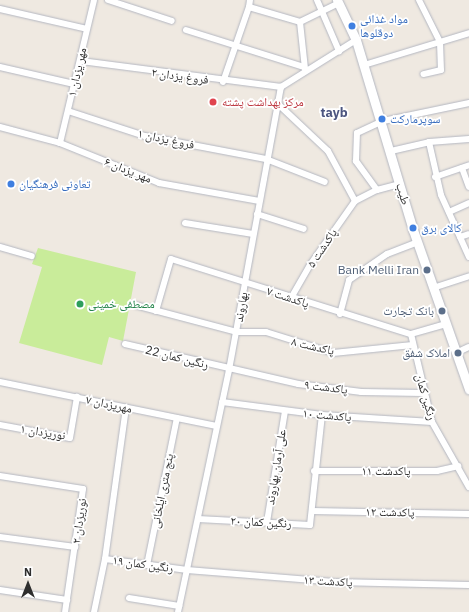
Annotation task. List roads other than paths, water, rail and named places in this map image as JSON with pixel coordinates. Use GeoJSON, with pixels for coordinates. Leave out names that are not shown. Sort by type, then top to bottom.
{"type":"FeatureCollection","features":[{"type":"Feature","properties":{"kind":"main road","name":"طیب"},"geometry":{"type":"LineString","coordinates":[[338,2],[356,40],[383,121],[418,242],[469,389]]}},
{"type":"Feature","properties":{"kind":"street","name":"مهر یزدان ۱"},"geometry":{"type":"LineString","coordinates":[[60,143],[81,61],[94,0]]}},
{"type":"Feature","properties":{"kind":"street"},"geometry":{"type":"LineString","coordinates":[[108,0],[172,21]]}},
{"type":"Feature","properties":{"kind":"street"},"geometry":{"type":"LineString","coordinates":[[317,0],[339,51]]}},
{"type":"Feature","properties":{"kind":"street"},"geometry":{"type":"LineString","coordinates":[[418,0],[440,42],[441,70],[423,74]]}},
{"type":"Feature","properties":{"kind":"street"},"geometry":{"type":"LineString","coordinates":[[223,82],[250,3],[300,22],[338,2]]}},
{"type":"Feature","properties":{"kind":"street"},"geometry":{"type":"LineString","coordinates":[[0,9],[87,29]]}},
{"type":"Feature","properties":{"kind":"street"},"geometry":{"type":"LineString","coordinates":[[300,22],[305,70]]}},
{"type":"Feature","properties":{"kind":"street"},"geometry":{"type":"LineString","coordinates":[[186,30],[305,70]]}},
{"type":"Feature","properties":{"kind":"street"},"geometry":{"type":"LineString","coordinates":[[364,65],[469,33]]}},
{"type":"Feature","properties":{"kind":"street"},"geometry":{"type":"LineString","coordinates":[[280,87],[305,70],[356,40]]}},
{"type":"Feature","properties":{"kind":"street","name":"فروغ یزدان ۲"},"geometry":{"type":"LineString","coordinates":[[81,61],[223,82],[280,87]]}},
{"type":"Feature","properties":{"kind":"street"},"geometry":{"type":"LineString","coordinates":[[0,68],[74,84]]}},
{"type":"Feature","properties":{"kind":"street","name":"بهاروند"},"geometry":{"type":"LineString","coordinates":[[178,609],[237,332],[266,158],[280,87]]}},
{"type":"Feature","properties":{"kind":"street"},"geometry":{"type":"LineString","coordinates":[[277,103],[328,151],[355,201],[377,190],[400,184]]}},
{"type":"Feature","properties":{"kind":"street"},"geometry":{"type":"LineString","coordinates":[[377,190],[356,161],[357,133],[383,121],[469,103]]}},
{"type":"Feature","properties":{"kind":"street","name":"فروغ یزدان ۱"},"geometry":{"type":"LineString","coordinates":[[68,111],[145,136],[266,158],[324,182]]}},
{"type":"Feature","properties":{"kind":"street","name":"مهر یزدان ۶"},"geometry":{"type":"LineString","coordinates":[[0,127],[60,143],[159,183],[259,201]]}},
{"type":"Feature","properties":{"kind":"street"},"geometry":{"type":"LineString","coordinates":[[391,151],[429,142],[469,139]]}},
{"type":"Feature","properties":{"kind":"street"},"geometry":{"type":"LineString","coordinates":[[429,142],[435,177],[469,257]]}},
{"type":"Feature","properties":{"kind":"street"},"geometry":{"type":"LineString","coordinates":[[435,177],[469,165]]}},
{"type":"Feature","properties":{"kind":"street"},"geometry":{"type":"LineString","coordinates":[[462,168],[469,187]]}},
{"type":"Feature","properties":{"kind":"street","name":"پاکدشت ۵"},"geometry":{"type":"LineString","coordinates":[[292,298],[310,265],[355,201]]}},
{"type":"Feature","properties":{"kind":"street"},"geometry":{"type":"LineString","coordinates":[[449,212],[469,203]]}},
{"type":"Feature","properties":{"kind":"street"},"geometry":{"type":"LineString","coordinates":[[257,214],[304,229]]}},
{"type":"Feature","properties":{"kind":"street"},"geometry":{"type":"LineString","coordinates":[[185,223],[254,234]]}},
{"type":"Feature","properties":{"kind":"street"},"geometry":{"type":"LineString","coordinates":[[460,237],[469,234]]}},
{"type":"Feature","properties":{"kind":"street"},"geometry":{"type":"LineString","coordinates":[[340,314],[349,280],[387,254],[418,242]]}},
{"type":"Feature","properties":{"kind":"street"},"geometry":{"type":"LineString","coordinates":[[0,247],[32,256]]}},
{"type":"Feature","properties":{"kind":"street","name":"پاکدشت ۷"},"geometry":{"type":"LineString","coordinates":[[156,311],[171,259],[340,314],[411,334]]}},
{"type":"Feature","properties":{"kind":"street"},"geometry":{"type":"LineString","coordinates":[[433,288],[469,276]]}},
{"type":"Feature","properties":{"kind":"street","name":"پاکدشت ۸"},"geometry":{"type":"LineString","coordinates":[[135,304],[237,332],[266,332],[333,353],[413,345]]}},
{"type":"Feature","properties":{"kind":"street"},"geometry":{"type":"LineString","coordinates":[[411,334],[446,324]]}},
{"type":"Feature","properties":{"kind":"street","name":"رنگین کمان"},"geometry":{"type":"LineString","coordinates":[[411,334],[432,422],[469,487]]}},
{"type":"Feature","properties":{"kind":"street","name":"رنگین کمان 22"},"geometry":{"type":"LineString","coordinates":[[125,344],[229,370]]}},
{"type":"Feature","properties":{"kind":"street"},"geometry":{"type":"LineString","coordinates":[[456,353],[469,347]]}},
{"type":"Feature","properties":{"kind":"street","name":"پاکدشت ۹"},"geometry":{"type":"LineString","coordinates":[[229,370],[361,392],[424,393]]}},
{"type":"Feature","properties":{"kind":"street","name":"مهریزدان ۷"},"geometry":{"type":"LineString","coordinates":[[0,382],[217,426]]}},
{"type":"Feature","properties":{"kind":"street","name":"نوریزدان ۱"},"geometry":{"type":"LineString","coordinates":[[0,425],[70,438],[77,397]]}},
{"type":"Feature","properties":{"kind":"street","name":"پاکدشت ۱۰"},"geometry":{"type":"LineString","coordinates":[[222,402],[322,415],[432,422]]}},
{"type":"Feature","properties":{"kind":"street"},"geometry":{"type":"LineString","coordinates":[[105,558],[126,407]]}},
{"type":"Feature","properties":{"kind":"street","name":"علی آرمان بهاروند"},"geometry":{"type":"LineString","coordinates":[[267,522],[286,411]]}},
{"type":"Feature","properties":{"kind":"street"},"geometry":{"type":"LineString","coordinates":[[312,511],[314,471],[322,415]]}},
{"type":"Feature","properties":{"kind":"street","name":"پنج متری ایلخانی"},"geometry":{"type":"LineString","coordinates":[[147,564],[176,418]]}},
{"type":"Feature","properties":{"kind":"street","name":"پاکدشت ۱۱"},"geometry":{"type":"LineString","coordinates":[[314,471],[437,471],[458,466]]}},
{"type":"Feature","properties":{"kind":"street","name":"نوریزدان ۲"},"geometry":{"type":"LineString","coordinates":[[0,476],[83,489],[65,612]]}},
{"type":"Feature","properties":{"kind":"street","name":"رنگین کمان ۲۰"},"geometry":{"type":"LineString","coordinates":[[198,518],[310,525],[312,511]]}},
{"type":"Feature","properties":{"kind":"street","name":"پاکدشت ۱۲"},"geometry":{"type":"LineString","coordinates":[[312,511],[469,514]]}},
{"type":"Feature","properties":{"kind":"street"},"geometry":{"type":"LineString","coordinates":[[0,538],[75,547]]}},
{"type":"Feature","properties":{"kind":"street","name":"رنگین کمان ۱۹"},"geometry":{"type":"LineString","coordinates":[[94,612],[105,558],[187,570]]}},
{"type":"Feature","properties":{"kind":"street","name":"پاکدشت ۱۳"},"geometry":{"type":"LineString","coordinates":[[187,570],[336,582],[469,585]]}},
{"type":"Feature","properties":{"kind":"street"},"geometry":{"type":"LineString","coordinates":[[0,590],[67,600]]}},
{"type":"Feature","properties":{"kind":"street"},"geometry":{"type":"LineString","coordinates":[[129,598],[178,609]]}},
{"type":"Feature","properties":{"kind":"place","name":"مواد غذائی دوقلوها"},"geometry":{"type":"Point","coordinates":[352,26]}},
{"type":"Feature","properties":{"kind":"place","name":"مرکز بهداشت پشته"},"geometry":{"type":"Point","coordinates":[213,102]}},
{"type":"Feature","properties":{"kind":"place","name":"سوپرمارکت"},"geometry":{"type":"Point","coordinates":[382,119]}},
{"type":"Feature","properties":{"kind":"place","name":"تعاونی فرهنگیان"},"geometry":{"type":"Point","coordinates":[11,184]}},
{"type":"Feature","properties":{"kind":"place","name":"کالای برق"},"geometry":{"type":"Point","coordinates":[413,228]}},
{"type":"Feature","properties":{"kind":"place","name":"Bank Melli Iran"},"geometry":{"type":"Point","coordinates":[427,270]}},
{"type":"Feature","properties":{"kind":"place","name":"مصطفی خمینی"},"geometry":{"type":"Point","coordinates":[80,304]}},
{"type":"Feature","properties":{"kind":"place","name":"بانک تجارت"},"geometry":{"type":"Point","coordinates":[442,311]}},
{"type":"Feature","properties":{"kind":"place","name":"املاک شفق"},"geometry":{"type":"Point","coordinates":[458,353]}},
{"type":"Feature","properties":{"kind":"district","name":"tayb"},"geometry":{"type":"Point","coordinates":[334,113]}}]}
